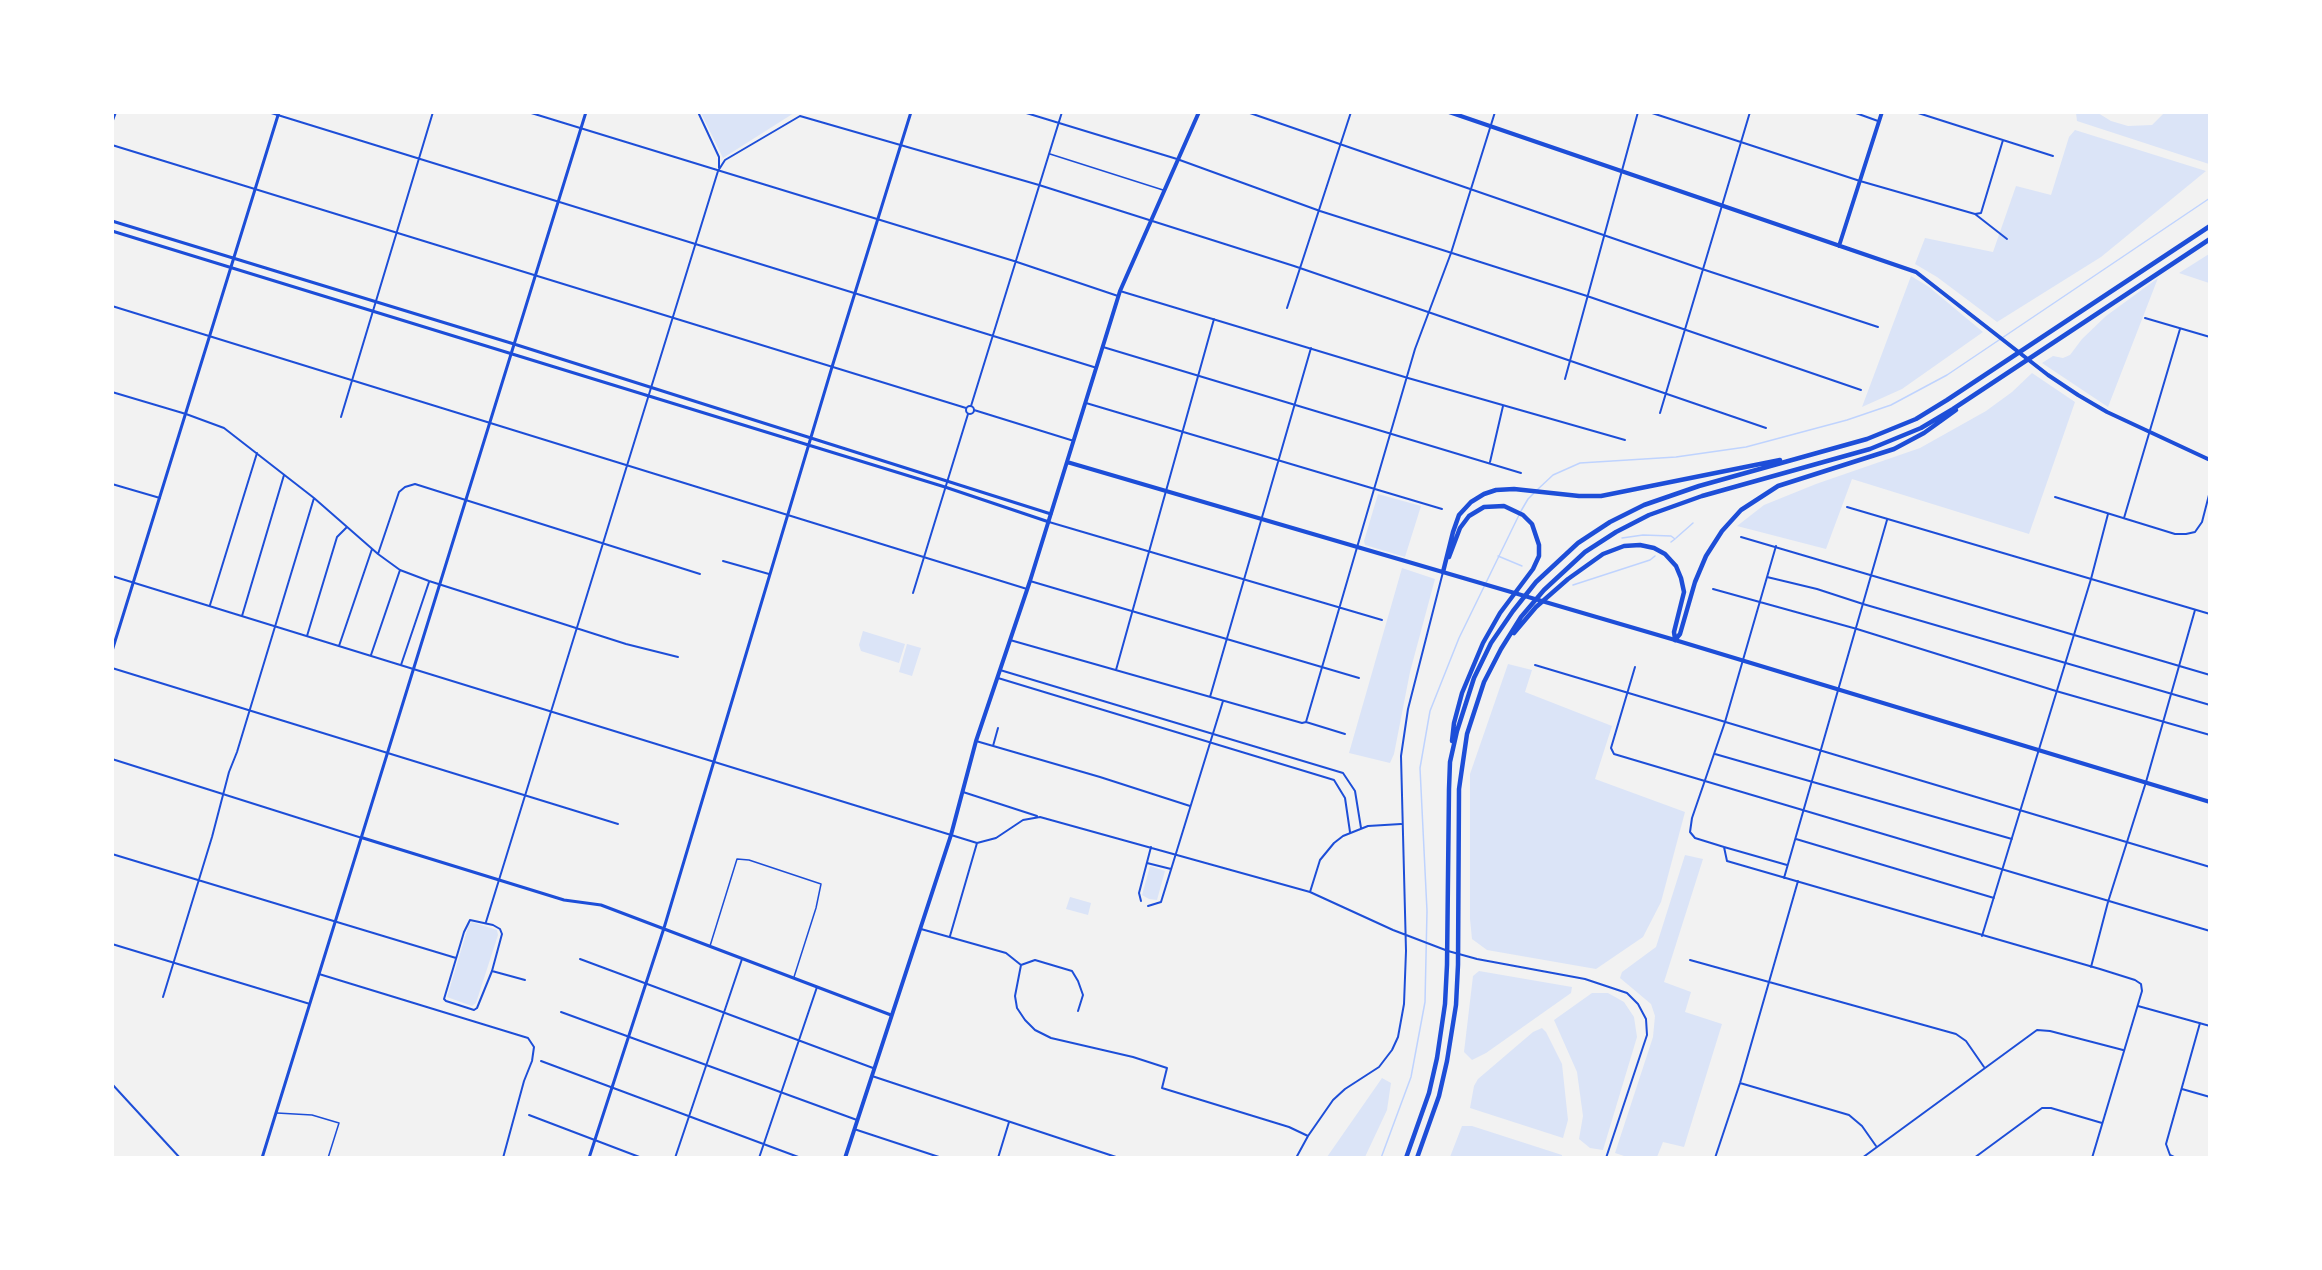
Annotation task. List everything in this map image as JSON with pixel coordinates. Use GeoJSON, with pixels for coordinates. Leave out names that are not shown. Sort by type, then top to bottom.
{"type":"FeatureCollection","features":[{"type":"Feature","properties":{"kind":"highway"},"geometry":{"type":"LineString","coordinates":[[1450,762],[1468,695],[1491,643],[1524,596],[1563,556],[1610,522],[1662,498],[1883,433],[1932,410],[2210,224]]}},
{"type":"Feature","properties":{"kind":"highway"},"geometry":{"type":"LineString","coordinates":[[1418,1158],[1443,1078],[1456,1005],[1459,789],[1462,761],[1478,699],[1501,649],[1521,617],[1557,576],[1585,552],[1632,523],[1683,502],[1887,444],[1921,428],[2210,239]]}},
{"type":"Feature","properties":{"kind":"highway"},"geometry":{"type":"LineString","coordinates":[[1675,640],[1680,634],[1695,582],[1706,556],[1722,531],[1741,510],[1778,486],[1894,449],[1924,433],[1970,398]]}},
{"type":"Feature","properties":{"kind":"highway"},"geometry":{"type":"LineString","coordinates":[[1443,572],[1453,532],[1460,515],[1471,502],[1496,490],[1514,489],[1601,496],[1818,453]]}},
{"type":"Feature","properties":{"kind":"highway"},"geometry":{"type":"LineString","coordinates":[[1406,1158],[1429,1093],[1445,1004],[1450,762],[1457,712],[1483,643],[1500,613],[1533,569],[1539,556],[1539,545],[1532,524],[1523,515],[1504,506],[1485,507],[1468,516],[1460,528],[1443,572]]}},
{"type":"Feature","properties":{"kind":"highway"},"geometry":{"type":"LineString","coordinates":[[1501,649],[1536,608],[1568,579],[1603,554],[1624,546],[1640,545],[1654,548],[1665,554],[1676,566],[1681,578],[1684,592],[1674,632],[1675,640]]}},
{"type":"Feature","properties":{"kind":"main road"},"geometry":{"type":"LineString","coordinates":[[112,120],[115,112]]}},
{"type":"Feature","properties":{"kind":"main road"},"geometry":{"type":"LineString","coordinates":[[845,1158],[951,835],[976,741],[1028,589],[1119,293],[1198,112]]}},
{"type":"Feature","properties":{"kind":"main road"},"geometry":{"type":"LineString","coordinates":[[1449,112],[1916,272],[2048,375],[2107,412],[2210,460]]}},
{"type":"Feature","properties":{"kind":"main road"},"geometry":{"type":"LineString","coordinates":[[1839,246],[1882,112]]}},
{"type":"Feature","properties":{"kind":"main road"},"geometry":{"type":"LineString","coordinates":[[1067,462],[1675,640],[2210,802]]}},
{"type":"Feature","properties":{"kind":"street"},"geometry":{"type":"LineString","coordinates":[[268,112],[1096,368]]}},
{"type":"Feature","properties":{"kind":"street"},"geometry":{"type":"LineString","coordinates":[[341,417],[433,112]]}},
{"type":"Feature","properties":{"kind":"street"},"geometry":{"type":"LineString","coordinates":[[528,112],[1119,293],[1625,440]]}},
{"type":"Feature","properties":{"kind":"street"},"geometry":{"type":"LineString","coordinates":[[262,1158],[586,112]]}},
{"type":"Feature","properties":{"kind":"street"},"geometry":{"type":"LineString","coordinates":[[486,922],[718,171],[719,157],[698,112]]}},
{"type":"Feature","properties":{"kind":"street"},"geometry":{"type":"LineString","coordinates":[[589,1158],[664,928],[854,294],[911,112]]}},
{"type":"Feature","properties":{"kind":"street"},"geometry":{"type":"LineString","coordinates":[[1023,112],[1177,159],[1320,211],[1587,296],[1861,390]]}},
{"type":"Feature","properties":{"kind":"street"},"geometry":{"type":"LineString","coordinates":[[971,406],[1062,112]]}},
{"type":"Feature","properties":{"kind":"street"},"geometry":{"type":"LineString","coordinates":[[1247,112],[1702,269],[1878,327]]}},
{"type":"Feature","properties":{"kind":"street"},"geometry":{"type":"LineString","coordinates":[[1287,308],[1351,112]]}},
{"type":"Feature","properties":{"kind":"street"},"geometry":{"type":"LineString","coordinates":[[1306,721],[1338,607],[1428,313],[1451,253],[1495,112]]}},
{"type":"Feature","properties":{"kind":"street"},"geometry":{"type":"LineString","coordinates":[[1565,379],[1638,112]]}},
{"type":"Feature","properties":{"kind":"street"},"geometry":{"type":"LineString","coordinates":[[1649,112],[1860,181],[1975,214],[2007,239]]}},
{"type":"Feature","properties":{"kind":"street"},"geometry":{"type":"LineString","coordinates":[[1660,412],[1750,112]]}},
{"type":"Feature","properties":{"kind":"street"},"geometry":{"type":"LineString","coordinates":[[1853,112],[1878,121]]}},
{"type":"Feature","properties":{"kind":"street"},"geometry":{"type":"LineString","coordinates":[[1915,112],[2053,156]]}},
{"type":"Feature","properties":{"kind":"street"},"geometry":{"type":"LineString","coordinates":[[112,651],[278,114]]}},
{"type":"Feature","properties":{"kind":"street"},"geometry":{"type":"LineString","coordinates":[[718,171],[725,160],[799,114],[1039,185],[1300,268],[1766,428]]}},
{"type":"Feature","properties":{"kind":"street"},"geometry":{"type":"LineString","coordinates":[[1975,214],[1981,213],[2003,140]]}},
{"type":"Feature","properties":{"kind":"street"},"geometry":{"type":"LineString","coordinates":[[112,145],[966,408],[971,406]]}},
{"type":"Feature","properties":{"kind":"street"},"geometry":{"type":"LineString","coordinates":[[112,221],[514,344],[1051,514]]}},
{"type":"Feature","properties":{"kind":"street"},"geometry":{"type":"LineString","coordinates":[[112,231],[1049,522],[1382,620]]}},
{"type":"Feature","properties":{"kind":"street"},"geometry":{"type":"LineString","coordinates":[[112,306],[1028,589]]}},
{"type":"Feature","properties":{"kind":"street"},"geometry":{"type":"LineString","coordinates":[[2145,318],[2210,337]]}},
{"type":"Feature","properties":{"kind":"street"},"geometry":{"type":"LineString","coordinates":[[1116,670],[1214,319]]}},
{"type":"Feature","properties":{"kind":"street"},"geometry":{"type":"LineString","coordinates":[[2124,518],[2180,329]]}},
{"type":"Feature","properties":{"kind":"street"},"geometry":{"type":"LineString","coordinates":[[1103,347],[1521,473]]}},
{"type":"Feature","properties":{"kind":"street"},"geometry":{"type":"LineString","coordinates":[[1210,697],[1311,348]]}},
{"type":"Feature","properties":{"kind":"street"},"geometry":{"type":"LineString","coordinates":[[112,392],[224,428],[314,498],[372,549],[400,570],[625,643],[678,657]]}},
{"type":"Feature","properties":{"kind":"street"},"geometry":{"type":"LineString","coordinates":[[1086,403],[1442,508]]}},
{"type":"Feature","properties":{"kind":"street"},"geometry":{"type":"LineString","coordinates":[[971,406],[974,410],[1074,441]]}},
{"type":"Feature","properties":{"kind":"street"},"geometry":{"type":"LineString","coordinates":[[1490,462],[1503,406]]}},
{"type":"Feature","properties":{"kind":"street"},"geometry":{"type":"LineString","coordinates":[[913,593],[968,414],[966,408]]}},
{"type":"Feature","properties":{"kind":"street"},"geometry":{"type":"LineString","coordinates":[[968,414],[974,410]]}},
{"type":"Feature","properties":{"kind":"street"},"geometry":{"type":"LineString","coordinates":[[210,606],[257,453]]}},
{"type":"Feature","properties":{"kind":"street"},"geometry":{"type":"LineString","coordinates":[[243,616],[284,474]]}},
{"type":"Feature","properties":{"kind":"street"},"geometry":{"type":"LineString","coordinates":[[112,484],[160,498]]}},
{"type":"Feature","properties":{"kind":"street"},"geometry":{"type":"LineString","coordinates":[[378,554],[399,492],[415,484],[700,574]]}},
{"type":"Feature","properties":{"kind":"street"},"geometry":{"type":"LineString","coordinates":[[2055,497],[2175,534],[2195,532],[2202,522],[2210,491]]}},
{"type":"Feature","properties":{"kind":"street"},"geometry":{"type":"LineString","coordinates":[[163,997],[222,795],[250,711],[314,498]]}},
{"type":"Feature","properties":{"kind":"street"},"geometry":{"type":"LineString","coordinates":[[1847,507],[2210,614]]}},
{"type":"Feature","properties":{"kind":"street"},"geometry":{"type":"LineString","coordinates":[[1982,936],[2091,579],[2108,514]]}},
{"type":"Feature","properties":{"kind":"street"},"geometry":{"type":"LineString","coordinates":[[1784,878],[1887,520]]}},
{"type":"Feature","properties":{"kind":"street"},"geometry":{"type":"LineString","coordinates":[[307,636],[337,537],[347,527]]}},
{"type":"Feature","properties":{"kind":"street"},"geometry":{"type":"LineString","coordinates":[[1741,537],[2210,675]]}},
{"type":"Feature","properties":{"kind":"street"},"geometry":{"type":"LineString","coordinates":[[1776,546],[1725,722],[1691,821],[1690,832],[1695,838],[1788,866]]}},
{"type":"Feature","properties":{"kind":"street"},"geometry":{"type":"LineString","coordinates":[[339,646],[372,549]]}},
{"type":"Feature","properties":{"kind":"street"},"geometry":{"type":"LineString","coordinates":[[723,561],[770,574]]}},
{"type":"Feature","properties":{"kind":"street"},"geometry":{"type":"LineString","coordinates":[[370,656],[400,570]]}},
{"type":"Feature","properties":{"kind":"street"},"geometry":{"type":"LineString","coordinates":[[1296,1158],[1308,1136],[1340,1094],[1385,1060],[1398,1037],[1404,1004],[1406,951],[1400,770],[1404,730],[1443,572]]}},
{"type":"Feature","properties":{"kind":"street"},"geometry":{"type":"LineString","coordinates":[[112,576],[977,843],[996,838],[1023,820],[1040,817]]}},
{"type":"Feature","properties":{"kind":"street"},"geometry":{"type":"LineString","coordinates":[[1767,576],[2210,705]]}},
{"type":"Feature","properties":{"kind":"street"},"geometry":{"type":"LineString","coordinates":[[401,665],[429,581]]}},
{"type":"Feature","properties":{"kind":"street"},"geometry":{"type":"LineString","coordinates":[[1030,581],[1359,678]]}},
{"type":"Feature","properties":{"kind":"street"},"geometry":{"type":"LineString","coordinates":[[1713,589],[1857,629],[2056,691],[2210,735]]}},
{"type":"Feature","properties":{"kind":"street"},"geometry":{"type":"LineString","coordinates":[[2091,967],[2108,902],[2146,782],[2195,610]]}},
{"type":"Feature","properties":{"kind":"street"},"geometry":{"type":"LineString","coordinates":[[1010,640],[1302,723],[1306,721],[1345,734]]}},
{"type":"Feature","properties":{"kind":"street"},"geometry":{"type":"LineString","coordinates":[[1535,665],[2210,867]]}},
{"type":"Feature","properties":{"kind":"street"},"geometry":{"type":"LineString","coordinates":[[1635,667],[1611,748],[1614,754],[2210,931]]}},
{"type":"Feature","properties":{"kind":"street"},"geometry":{"type":"LineString","coordinates":[[112,668],[618,824]]}},
{"type":"Feature","properties":{"kind":"street"},"geometry":{"type":"LineString","coordinates":[[1000,670],[1343,773],[1355,791],[1361,828]]}},
{"type":"Feature","properties":{"kind":"street"},"geometry":{"type":"LineString","coordinates":[[998,678],[1328,777],[1334,780],[1346,798],[1350,832]]}},
{"type":"Feature","properties":{"kind":"street"},"geometry":{"type":"LineString","coordinates":[[1104,710],[1106,701]]}},
{"type":"Feature","properties":{"kind":"street"},"geometry":{"type":"LineString","coordinates":[[1148,906],[1161,902],[1223,701]]}},
{"type":"Feature","properties":{"kind":"street"},"geometry":{"type":"LineString","coordinates":[[993,746],[998,728]]}},
{"type":"Feature","properties":{"kind":"street"},"geometry":{"type":"LineString","coordinates":[[976,741],[1190,806]]}},
{"type":"Feature","properties":{"kind":"street"},"geometry":{"type":"LineString","coordinates":[[1715,754],[2012,839]]}},
{"type":"Feature","properties":{"kind":"street"},"geometry":{"type":"LineString","coordinates":[[112,759],[564,900],[601,905],[893,1016]]}},
{"type":"Feature","properties":{"kind":"street"},"geometry":{"type":"LineString","coordinates":[[1328,777],[1331,768]]}},
{"type":"Feature","properties":{"kind":"street"},"geometry":{"type":"LineString","coordinates":[[963,792],[1040,817],[1310,892],[1393,930],[1448,951],[1476,959],[1607,985],[1627,993],[1638,1004],[1646,1019],[1647,1035],[1606,1158]]}},
{"type":"Feature","properties":{"kind":"street"},"geometry":{"type":"LineString","coordinates":[[1310,892],[1320,860],[1334,843],[1350,832],[1361,828],[1380,824],[1401,824]]}},
{"type":"Feature","properties":{"kind":"street"},"geometry":{"type":"LineString","coordinates":[[1796,839],[1994,898]]}},
{"type":"Feature","properties":{"kind":"street"},"geometry":{"type":"LineString","coordinates":[[950,936],[977,843]]}},
{"type":"Feature","properties":{"kind":"street"},"geometry":{"type":"LineString","coordinates":[[1141,901],[1139,893],[1151,847]]}},
{"type":"Feature","properties":{"kind":"street"},"geometry":{"type":"LineString","coordinates":[[1724,847],[1727,861],[2135,980],[2141,984],[2142,991],[2138,1006],[2091,1158]]}},
{"type":"Feature","properties":{"kind":"street"},"geometry":{"type":"LineString","coordinates":[[112,854],[198,882],[456,958]]}},
{"type":"Feature","properties":{"kind":"street"},"geometry":{"type":"LineString","coordinates":[[1147,863],[1171,869]]}},
{"type":"Feature","properties":{"kind":"street"},"geometry":{"type":"LineString","coordinates":[[1715,1158],[1770,983],[1797,881]]}},
{"type":"Feature","properties":{"kind":"street"},"geometry":{"type":"LineString","coordinates":[[473,920],[486,922],[501,931],[492,971],[477,1008],[474,1010],[444,999],[467,923],[473,920]]}},
{"type":"Feature","properties":{"kind":"street"},"geometry":{"type":"LineString","coordinates":[[921,929],[1006,953],[1021,965]]}},
{"type":"Feature","properties":{"kind":"street"},"geometry":{"type":"LineString","coordinates":[[112,944],[310,1004]]}},
{"type":"Feature","properties":{"kind":"street"},"geometry":{"type":"LineString","coordinates":[[580,959],[874,1068]]}},
{"type":"Feature","properties":{"kind":"street"},"geometry":{"type":"LineString","coordinates":[[675,1158],[742,959]]}},
{"type":"Feature","properties":{"kind":"street"},"geometry":{"type":"LineString","coordinates":[[1021,965],[1035,960],[1072,971],[1083,995],[1078,1011]]}},
{"type":"Feature","properties":{"kind":"street"},"geometry":{"type":"LineString","coordinates":[[1690,960],[1956,1034],[1966,1041],[1984,1067]]}},
{"type":"Feature","properties":{"kind":"street"},"geometry":{"type":"LineString","coordinates":[[1021,965],[1015,996],[1017,1008],[1035,1029],[1051,1038],[1133,1057],[1167,1068],[1162,1088],[1289,1127],[1308,1136]]}},
{"type":"Feature","properties":{"kind":"street"},"geometry":{"type":"LineString","coordinates":[[492,971],[525,980]]}},
{"type":"Feature","properties":{"kind":"street"},"geometry":{"type":"LineString","coordinates":[[319,974],[528,1038],[534,1047],[532,1060],[503,1158]]}},
{"type":"Feature","properties":{"kind":"street"},"geometry":{"type":"LineString","coordinates":[[759,1158],[817,987]]}},
{"type":"Feature","properties":{"kind":"street"},"geometry":{"type":"LineString","coordinates":[[2138,1006],[2210,1026]]}},
{"type":"Feature","properties":{"kind":"street"},"geometry":{"type":"LineString","coordinates":[[561,1012],[858,1120]]}},
{"type":"Feature","properties":{"kind":"street"},"geometry":{"type":"LineString","coordinates":[[2176,1158],[2170,1155],[2166,1144],[2200,1023]]}},
{"type":"Feature","properties":{"kind":"street"},"geometry":{"type":"LineString","coordinates":[[1862,1158],[2037,1029],[2124,1051]]}},
{"type":"Feature","properties":{"kind":"street"},"geometry":{"type":"LineString","coordinates":[[541,1061],[801,1158]]}},
{"type":"Feature","properties":{"kind":"street"},"geometry":{"type":"LineString","coordinates":[[872,1076],[1119,1158]]}},
{"type":"Feature","properties":{"kind":"street"},"geometry":{"type":"LineString","coordinates":[[1740,1083],[1849,1114],[1862,1126],[1876,1146]]}},
{"type":"Feature","properties":{"kind":"street"},"geometry":{"type":"LineString","coordinates":[[112,1084],[180,1158]]}},
{"type":"Feature","properties":{"kind":"street"},"geometry":{"type":"LineString","coordinates":[[2182,1089],[2210,1097]]}},
{"type":"Feature","properties":{"kind":"street"},"geometry":{"type":"LineString","coordinates":[[1974,1158],[2042,1108],[2050,1108],[2102,1124]]}},
{"type":"Feature","properties":{"kind":"street"},"geometry":{"type":"LineString","coordinates":[[529,1115],[642,1158]]}},
{"type":"Feature","properties":{"kind":"street"},"geometry":{"type":"LineString","coordinates":[[998,1158],[1010,1122]]}},
{"type":"Feature","properties":{"kind":"street"},"geometry":{"type":"LineString","coordinates":[[854,1129],[942,1158]]}},
{"type":"Feature","properties":{"kind":"lane"},"geometry":{"type":"LineString","coordinates":[[1049,153],[1164,190]]}},
{"type":"Feature","properties":{"kind":"lane"},"geometry":{"type":"LineString","coordinates":[[710,946],[737,859],[748,860],[822,884],[794,979]]}},
{"type":"Feature","properties":{"kind":"lane"},"geometry":{"type":"LineString","coordinates":[[276,1113],[312,1115],[339,1124],[328,1158]]}},
{"type":"Feature","properties":{"kind":"shaded area"},"geometry":{"type":"Polygon","coordinates":[[[794,112],[723,158],[701,113],[794,112]]]}},
{"type":"Feature","properties":{"kind":"shaded area"},"geometry":{"type":"Polygon","coordinates":[[[2076,113],[2098,113],[2111,121],[2128,126],[2152,125],[2164,113],[2209,113],[2209,164],[2077,121],[2076,113]]]}},
{"type":"Feature","properties":{"kind":"shaded area"},"geometry":{"type":"Polygon","coordinates":[[[2075,130],[2206,171],[2101,257],[1997,322],[1937,277],[1915,264],[1925,238],[1993,252],[2016,186],[2051,195],[2069,137],[2075,130]]]}},
{"type":"Feature","properties":{"kind":"shaded area"},"geometry":{"type":"Polygon","coordinates":[[[2209,254],[2209,283],[2179,273],[2209,254]]]}},
{"type":"Feature","properties":{"kind":"shaded area"},"geometry":{"type":"Polygon","coordinates":[[[1911,276],[1929,287],[1983,332],[1902,389],[1862,407],[1911,276]]]}},
{"type":"Feature","properties":{"kind":"shaded area"},"geometry":{"type":"Polygon","coordinates":[[[2158,278],[2108,407],[2042,363],[2053,356],[2063,358],[2070,355],[2082,339],[2106,316],[2158,278]]]}},
{"type":"Feature","properties":{"kind":"shaded area"},"geometry":{"type":"Polygon","coordinates":[[[2032,373],[2075,402],[2029,534],[1852,479],[1826,549],[1737,526],[1764,505],[1816,484],[1920,448],[1986,411],[2012,392],[2032,373]]]}},
{"type":"Feature","properties":{"kind":"shaded area"},"geometry":{"type":"Polygon","coordinates":[[[1378,494],[1421,506],[1405,557],[1365,545],[1364,541],[1378,494]]]}},
{"type":"Feature","properties":{"kind":"shaded area"},"geometry":{"type":"Polygon","coordinates":[[[1402,568],[1435,579],[1410,672],[1394,754],[1390,763],[1349,753],[1402,568]]]}},
{"type":"Feature","properties":{"kind":"shaded area"},"geometry":{"type":"Polygon","coordinates":[[[863,631],[905,644],[899,663],[861,651],[859,645],[863,631]]]}},
{"type":"Feature","properties":{"kind":"shaded area"},"geometry":{"type":"Polygon","coordinates":[[[907,644],[921,648],[912,676],[899,672],[907,644]]]}},
{"type":"Feature","properties":{"kind":"shaded area"},"geometry":{"type":"Polygon","coordinates":[[[1508,664],[1532,670],[1525,692],[1612,726],[1595,779],[1685,812],[1661,902],[1643,937],[1596,969],[1487,950],[1472,939],[1470,774],[1508,664]]]}},
{"type":"Feature","properties":{"kind":"shaded area"},"geometry":{"type":"Polygon","coordinates":[[[1685,855],[1703,859],[1664,982],[1691,992],[1685,1012],[1722,1024],[1684,1147],[1663,1142],[1657,1157],[1627,1157],[1615,1153],[1653,1037],[1655,1016],[1651,1004],[1620,978],[1622,972],[1656,947],[1685,855]]]}},
{"type":"Feature","properties":{"kind":"shaded area"},"geometry":{"type":"Polygon","coordinates":[[[1150,866],[1165,871],[1157,900],[1142,895],[1150,866]]]}},
{"type":"Feature","properties":{"kind":"shaded area"},"geometry":{"type":"Polygon","coordinates":[[[1070,897],[1091,903],[1088,915],[1066,909],[1070,897]]]}},
{"type":"Feature","properties":{"kind":"shaded area"},"geometry":{"type":"Polygon","coordinates":[[[472,922],[497,930],[498,935],[476,1003],[472,1006],[447,997],[469,924],[472,922]]]}},
{"type":"Feature","properties":{"kind":"shaded area"},"geometry":{"type":"Polygon","coordinates":[[[1479,971],[1572,987],[1571,993],[1486,1053],[1472,1060],[1464,1052],[1473,976],[1479,971]]]}},
{"type":"Feature","properties":{"kind":"shaded area"},"geometry":{"type":"Polygon","coordinates":[[[1592,993],[1608,993],[1624,1002],[1634,1017],[1637,1037],[1603,1150],[1590,1148],[1579,1139],[1583,1116],[1577,1072],[1554,1020],[1592,993]]]}},
{"type":"Feature","properties":{"kind":"shaded area"},"geometry":{"type":"Polygon","coordinates":[[[1542,1028],[1562,1064],[1568,1120],[1563,1138],[1470,1108],[1474,1086],[1478,1079],[1533,1032],[1542,1028]]]}},
{"type":"Feature","properties":{"kind":"shaded area"},"geometry":{"type":"Polygon","coordinates":[[[1382,1078],[1391,1083],[1387,1110],[1365,1157],[1327,1157],[1382,1078]]]}},
{"type":"Feature","properties":{"kind":"shaded area"},"geometry":{"type":"Polygon","coordinates":[[[1462,1126],[1472,1126],[1562,1155],[1562,1157],[1450,1157],[1462,1126]]]}},
{"type":"Feature","properties":{"kind":"waterway"},"geometry":{"type":"LineString","coordinates":[[1537,490],[1553,475],[1580,463],[1676,457],[1746,447],[1847,420],[1891,405],[1947,375],[2210,198]]}},
{"type":"Feature","properties":{"kind":"waterway"},"geometry":{"type":"LineString","coordinates":[[1521,511],[1534,493]]}},
{"type":"Feature","properties":{"kind":"waterway"},"geometry":{"type":"LineString","coordinates":[[1381,1158],[1411,1077],[1425,1002],[1427,911],[1420,768],[1430,711],[1459,638],[1519,515]]}},
{"type":"Feature","properties":{"kind":"waterway"},"geometry":{"type":"LineString","coordinates":[[1676,538],[1693,523]]}},
{"type":"Feature","properties":{"kind":"waterway"},"geometry":{"type":"LineString","coordinates":[[1622,538],[1643,535],[1671,536],[1675,539],[1671,542]]}},
{"type":"Feature","properties":{"kind":"waterway"},"geometry":{"type":"LineString","coordinates":[[1498,556],[1522,566]]}},
{"type":"Feature","properties":{"kind":"waterway"},"geometry":{"type":"LineString","coordinates":[[1573,585],[1650,560],[1655,556]]}}]}
